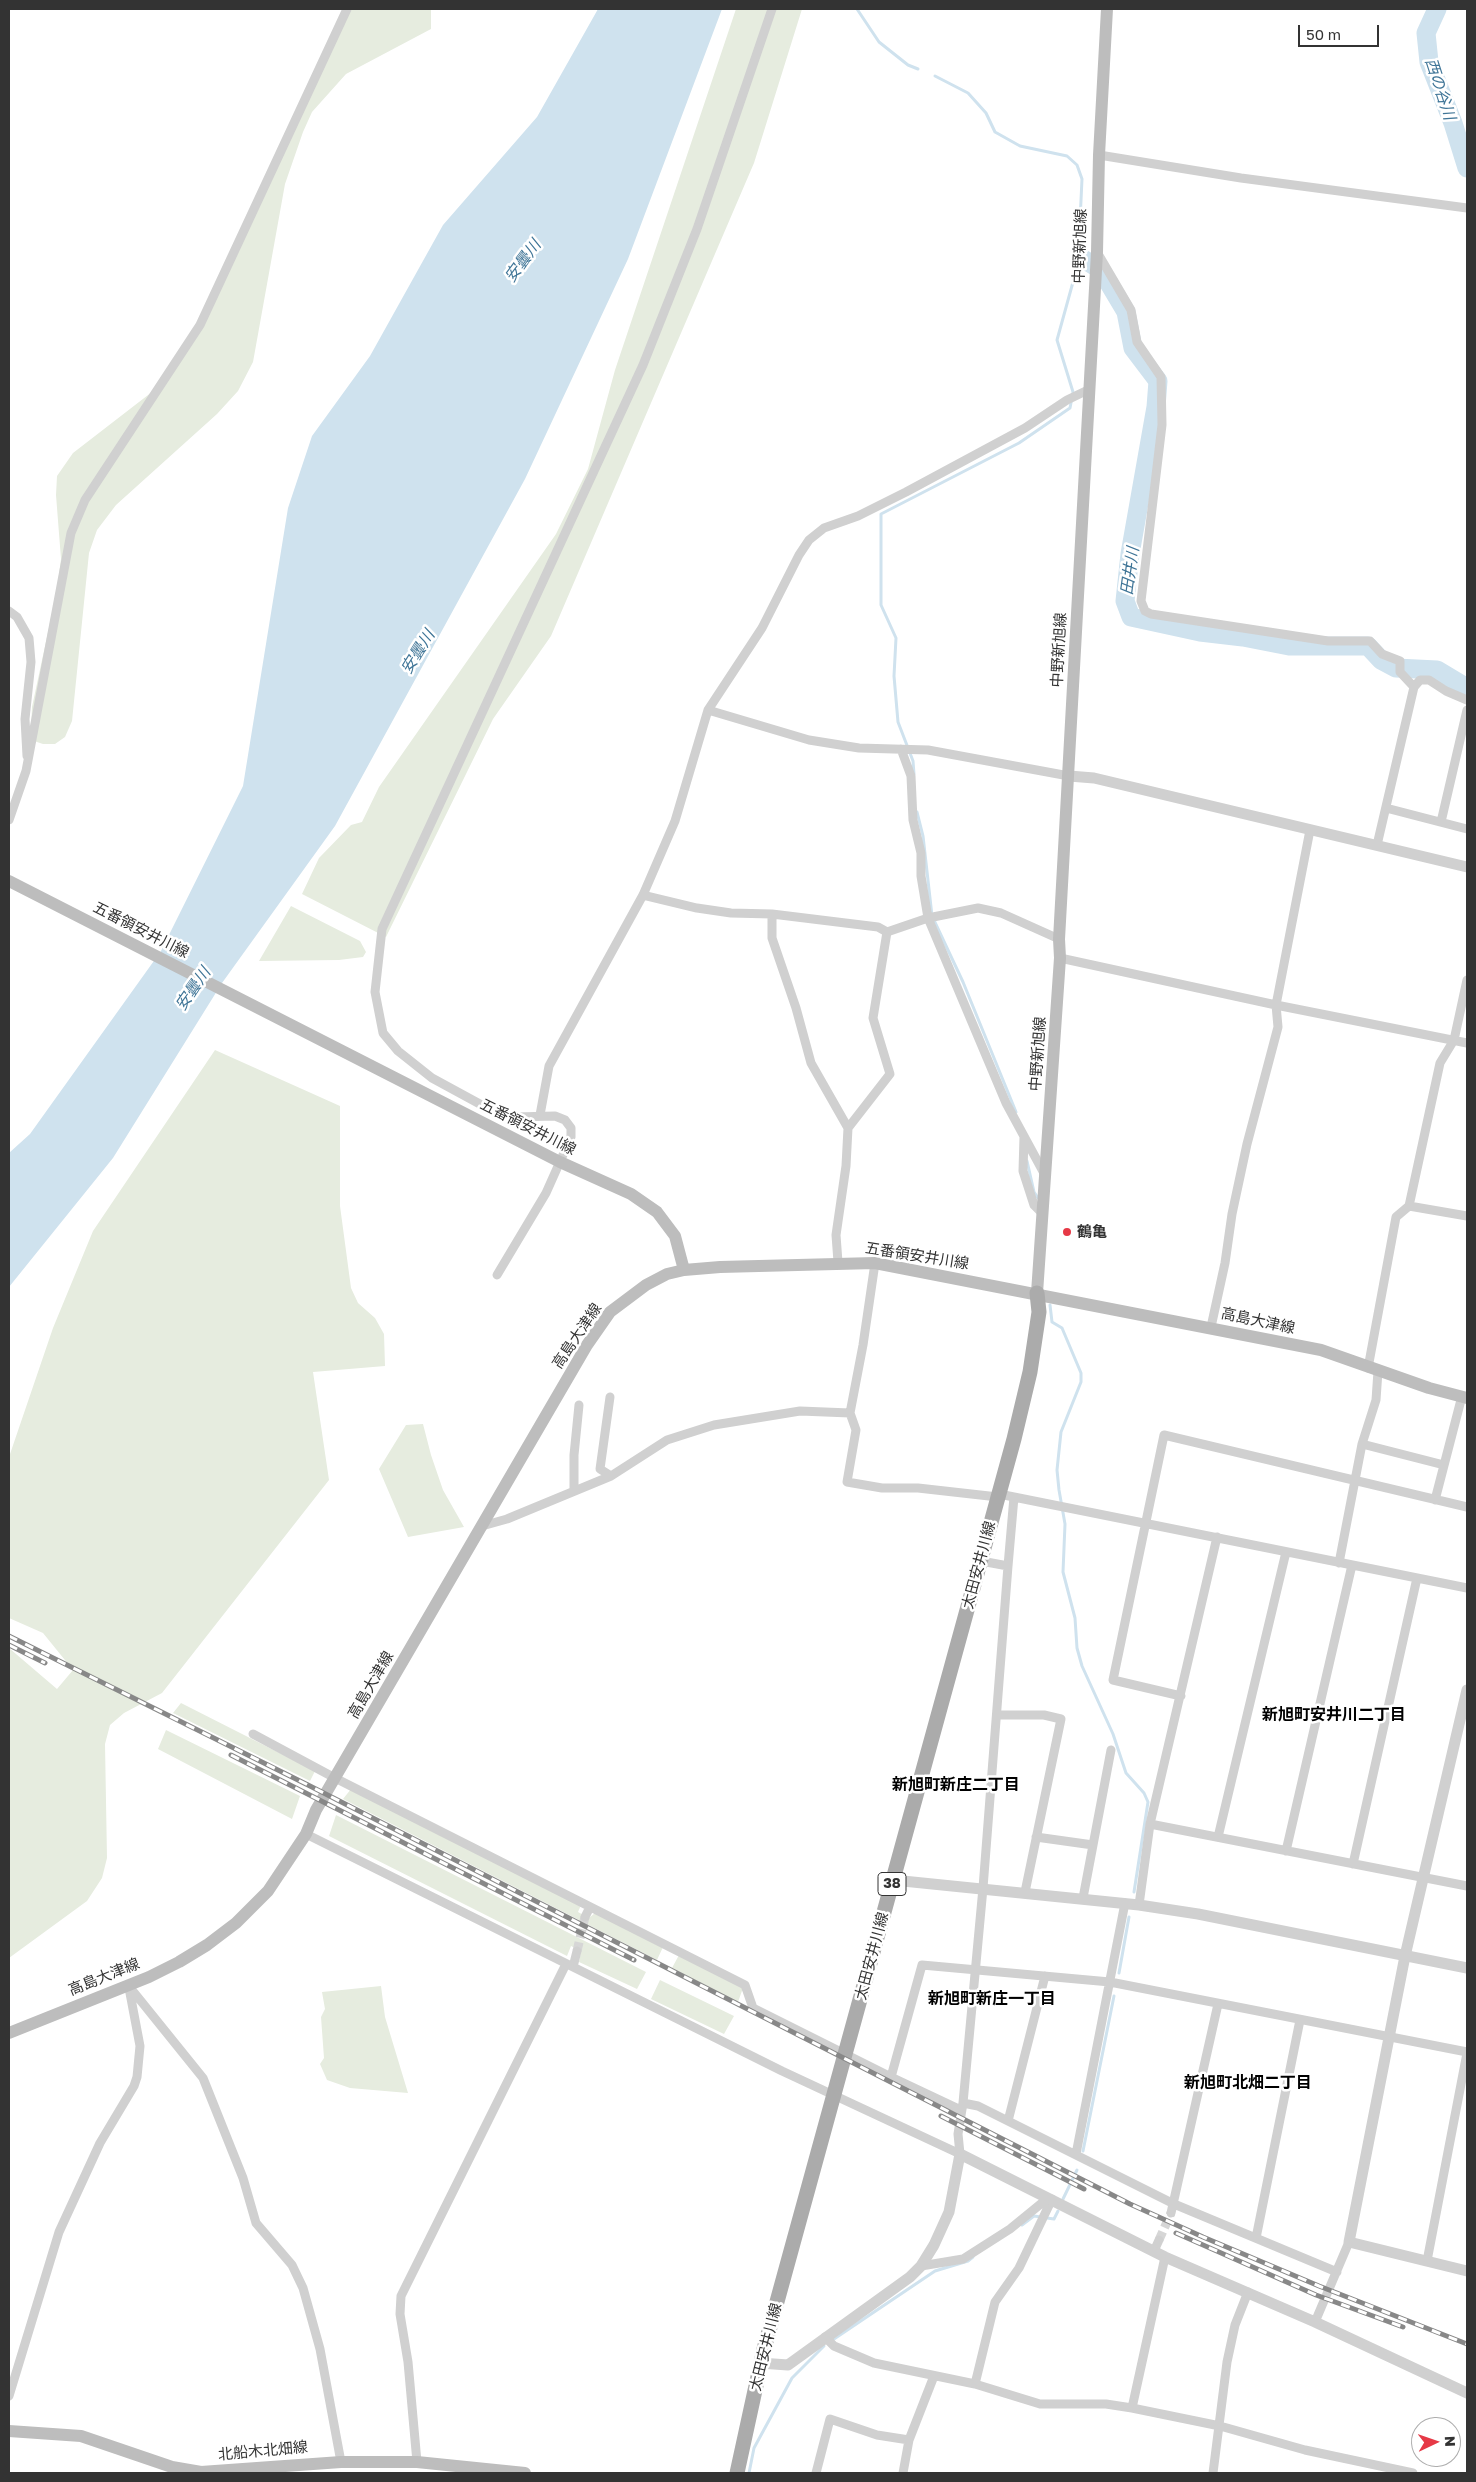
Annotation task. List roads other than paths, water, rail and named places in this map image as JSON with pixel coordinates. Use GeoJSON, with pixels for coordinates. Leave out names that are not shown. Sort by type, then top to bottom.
{"type":"FeatureCollection","features":[{"type":"Feature","properties":{"kind":"main road","name":"中野新旭線"},"geometry":{"type":"LineString","coordinates":[[1038,1293],[1060,958],[1059,939],[1097,252],[1107,9]]}},
{"type":"Feature","properties":{"kind":"main road","name":"五番領安井川線"},"geometry":{"type":"LineString","coordinates":[[9,881],[560,1162],[632,1194],[657,1212],[675,1236],[684,1270],[838,1262],[875,1262],[1038,1293]]}},
{"type":"Feature","properties":{"kind":"main road","name":"高島大津線"},"geometry":{"type":"LineString","coordinates":[[9,2033],[128,1985],[179,1962],[236,1923],[268,1891],[306,1834],[316,1810],[587,1344],[610,1312],[646,1285],[667,1274],[684,1270]]}},
{"type":"Feature","properties":{"kind":"main road","name":"高島大津線"},"geometry":{"type":"LineString","coordinates":[[1038,1293],[1321,1350],[1373,1370],[1429,1388],[1465,1397]]}},
{"type":"Feature","properties":{"kind":"main road","name":"太田安井川線"},"geometry":{"type":"LineString","coordinates":[[737,2473],[760,2363],[980,1561],[1004,1496],[1030,1372],[1039,1312],[1038,1293]]}},
{"type":"Feature","properties":{"kind":"main road","name":"北船木北畑線"},"geometry":{"type":"LineString","coordinates":[[9,2431],[81,2436],[172,2467],[201,2472],[280,2470],[341,2462],[417,2462],[525,2473]]}},
{"type":"Feature","properties":{"kind":"street"},"geometry":{"type":"LineString","coordinates":[[9,820],[28,760],[71,533],[84,500],[200,325],[347,9]]}},
{"type":"Feature","properties":{"kind":"street"},"geometry":{"type":"LineString","coordinates":[[497,1275],[546,1193],[571,1137],[571,1128],[565,1120],[555,1116],[515,1117],[489,1109],[432,1078],[398,1051],[383,1033],[375,992],[382,929],[643,365],[697,229],[772,9]]}},
{"type":"Feature","properties":{"kind":"street"},"geometry":{"type":"LineString","coordinates":[[1100,155],[1241,178],[1467,208]]}},
{"type":"Feature","properties":{"kind":"street"},"geometry":{"type":"LineString","coordinates":[[1097,252],[1131,310],[1137,342],[1162,377],[1162,425],[1142,600],[1145,611],[1151,614],[1328,641],[1370,641],[1382,654],[1400,660],[1400,672],[1414,687]]}},
{"type":"Feature","properties":{"kind":"street"},"geometry":{"type":"LineString","coordinates":[[540,1115],[549,1066],[643,895],[675,821],[708,710],[762,628],[799,555],[809,540],[824,528],[858,516],[898,496],[1008,437],[1067,400],[1090,389]]}},
{"type":"Feature","properties":{"kind":"street"},"geometry":{"type":"LineString","coordinates":[[9,611],[17,617],[28,638],[30,662],[25,719],[28,760]]}},
{"type":"Feature","properties":{"kind":"street"},"geometry":{"type":"LineString","coordinates":[[1377,845],[1414,687],[1420,680],[1429,680],[1446,691],[1467,700]]}},
{"type":"Feature","properties":{"kind":"street"},"geometry":{"type":"LineString","coordinates":[[708,710],[809,740],[860,748],[928,750],[1068,776],[1094,778],[1467,867]]}},
{"type":"Feature","properties":{"kind":"street"},"geometry":{"type":"LineString","coordinates":[[1441,822],[1467,710]]}},
{"type":"Feature","properties":{"kind":"street"},"geometry":{"type":"LineString","coordinates":[[901,749],[911,776],[913,820],[920,853],[921,876],[928,918],[1006,1103],[1046,1176]]}},
{"type":"Feature","properties":{"kind":"street"},"geometry":{"type":"LineString","coordinates":[[1386,808],[1467,829]]}},
{"type":"Feature","properties":{"kind":"street"},"geometry":{"type":"LineString","coordinates":[[1210,1327],[1225,1263],[1232,1214],[1247,1144],[1278,1027],[1276,1005],[1310,830]]}},
{"type":"Feature","properties":{"kind":"street"},"geometry":{"type":"LineString","coordinates":[[643,895],[697,908],[730,913],[772,914],[878,927],[887,932],[928,918],[978,908],[1002,914],[1059,939]]}},
{"type":"Feature","properties":{"kind":"street"},"geometry":{"type":"LineString","coordinates":[[772,914],[772,938],[796,1008],[811,1064],[848,1128],[846,1166],[836,1235],[838,1262]]}},
{"type":"Feature","properties":{"kind":"street"},"geometry":{"type":"LineString","coordinates":[[848,1128],[890,1074],[873,1018],[887,932]]}},
{"type":"Feature","properties":{"kind":"street"},"geometry":{"type":"LineString","coordinates":[[1060,958],[1276,1005],[1467,1042]]}},
{"type":"Feature","properties":{"kind":"street"},"geometry":{"type":"LineString","coordinates":[[1339,1563],[1362,1444],[1376,1400],[1373,1370],[1396,1217],[1409,1206],[1440,1062],[1454,1040],[1467,980]]}},
{"type":"Feature","properties":{"kind":"street"},"geometry":{"type":"LineString","coordinates":[[1024,1136],[1023,1171],[1034,1205],[1043,1214]]}},
{"type":"Feature","properties":{"kind":"street"},"geometry":{"type":"LineString","coordinates":[[1409,1206],[1467,1216]]}},
{"type":"Feature","properties":{"kind":"street"},"geometry":{"type":"LineString","coordinates":[[875,1262],[863,1345],[850,1412],[856,1430],[847,1482],[882,1488],[918,1488],[1004,1496],[1057,1505],[1467,1588]]}},
{"type":"Feature","properties":{"kind":"street"},"geometry":{"type":"LineString","coordinates":[[610,1397],[600,1469],[611,1476]]}},
{"type":"Feature","properties":{"kind":"street"},"geometry":{"type":"LineString","coordinates":[[1435,1500],[1465,1397]]}},
{"type":"Feature","properties":{"kind":"street"},"geometry":{"type":"LineString","coordinates":[[574,1491],[574,1455],[579,1405]]}},
{"type":"Feature","properties":{"kind":"street"},"geometry":{"type":"LineString","coordinates":[[482,1526],[507,1519],[611,1476],[667,1440],[714,1425],[800,1411],[850,1412]]}},
{"type":"Feature","properties":{"kind":"street"},"geometry":{"type":"LineString","coordinates":[[1181,1696],[1112,1680],[1164,1435],[1467,1507]]}},
{"type":"Feature","properties":{"kind":"street"},"geometry":{"type":"LineString","coordinates":[[1362,1444],[1444,1465]]}},
{"type":"Feature","properties":{"kind":"street"},"geometry":{"type":"LineString","coordinates":[[760,2363],[788,2365],[910,2277],[921,2266],[934,2245],[949,2212],[960,2154],[958,2134],[983,1888],[1008,1566],[1004,1496]]}},
{"type":"Feature","properties":{"kind":"street"},"geometry":{"type":"LineString","coordinates":[[1139,1905],[1150,1824],[1217,1537]]}},
{"type":"Feature","properties":{"kind":"street"},"geometry":{"type":"LineString","coordinates":[[1218,1837],[1286,1552]]}},
{"type":"Feature","properties":{"kind":"street"},"geometry":{"type":"LineString","coordinates":[[980,1561],[1008,1566]]}},
{"type":"Feature","properties":{"kind":"street"},"geometry":{"type":"LineString","coordinates":[[1286,1851],[1352,1565]]}},
{"type":"Feature","properties":{"kind":"street"},"geometry":{"type":"LineString","coordinates":[[1353,1864],[1417,1578]]}},
{"type":"Feature","properties":{"kind":"street"},"geometry":{"type":"LineString","coordinates":[[1315,2322],[1349,2242],[1405,1956],[1467,1690]]}},
{"type":"Feature","properties":{"kind":"street"},"geometry":{"type":"LineString","coordinates":[[996,1715],[1044,1715],[1061,1719],[1025,1892]]}},
{"type":"Feature","properties":{"kind":"street"},"geometry":{"type":"LineString","coordinates":[[253,1734],[335,1778],[745,1985],[753,2008],[845,2056],[891,2078],[962,2106],[978,2106],[1076,2154],[1079,2158],[1173,2208],[1256,2238],[1337,2272]]}},
{"type":"Feature","properties":{"kind":"street"},"geometry":{"type":"LineString","coordinates":[[1083,1898],[1110,1750]]}},
{"type":"Feature","properties":{"kind":"street"},"geometry":{"type":"LineString","coordinates":[[1150,1824],[1467,1886]]}},
{"type":"Feature","properties":{"kind":"street"},"geometry":{"type":"LineString","coordinates":[[306,1834],[569,1966],[960,2154],[1165,2257],[1315,2322],[1467,2393]]}},
{"type":"Feature","properties":{"kind":"street"},"geometry":{"type":"LineString","coordinates":[[1036,1837],[1092,1845]]}},
{"type":"Feature","properties":{"kind":"street"},"geometry":{"type":"LineString","coordinates":[[893,1880],[1083,1898],[1198,1914],[1467,1968]]}},
{"type":"Feature","properties":{"kind":"street"},"geometry":{"type":"LineString","coordinates":[[1076,2154],[1125,1903]]}},
{"type":"Feature","properties":{"kind":"street"},"geometry":{"type":"LineString","coordinates":[[585,1917],[590,1906]]}},
{"type":"Feature","properties":{"kind":"street"},"geometry":{"type":"LineString","coordinates":[[417,2462],[408,2362],[400,2314],[401,2296],[577,1950]]}},
{"type":"Feature","properties":{"kind":"street"},"geometry":{"type":"LineString","coordinates":[[891,2078],[922,1965],[1110,1982],[1467,2053],[1427,2261]]}},
{"type":"Feature","properties":{"kind":"street"},"geometry":{"type":"LineString","coordinates":[[1008,2121],[1045,1976]]}},
{"type":"Feature","properties":{"kind":"street"},"geometry":{"type":"LineString","coordinates":[[9,2396],[60,2232],[100,2143],[134,2086],[137,2077],[140,2046],[128,1985]]}},
{"type":"Feature","properties":{"kind":"street"},"geometry":{"type":"LineString","coordinates":[[128,1985],[203,2078],[243,2178],[256,2223],[292,2265],[303,2288],[320,2349],[341,2462]]}},
{"type":"Feature","properties":{"kind":"street"},"geometry":{"type":"LineString","coordinates":[[1173,2208],[1218,2004]]}},
{"type":"Feature","properties":{"kind":"street"},"geometry":{"type":"LineString","coordinates":[[1256,2238],[1300,2020]]}},
{"type":"Feature","properties":{"kind":"street"},"geometry":{"type":"LineString","coordinates":[[921,2266],[963,2259],[1010,2229],[1050,2198]]}},
{"type":"Feature","properties":{"kind":"street"},"geometry":{"type":"LineString","coordinates":[[975,2384],[995,2302],[1019,2268],[1050,2198]]}},
{"type":"Feature","properties":{"kind":"street"},"geometry":{"type":"LineString","coordinates":[[1154,2251],[1159,2240]]}},
{"type":"Feature","properties":{"kind":"street"},"geometry":{"type":"LineString","coordinates":[[1349,2242],[1467,2271]]}},
{"type":"Feature","properties":{"kind":"street"},"geometry":{"type":"LineString","coordinates":[[1132,2408],[1165,2257]]}},
{"type":"Feature","properties":{"kind":"street"},"geometry":{"type":"LineString","coordinates":[[1213,2473],[1227,2362],[1235,2325],[1248,2292]]}},
{"type":"Feature","properties":{"kind":"street"},"geometry":{"type":"LineString","coordinates":[[825,2337],[834,2346],[874,2363],[975,2384],[1040,2404],[1106,2404],[1132,2408],[1220,2426],[1305,2450],[1413,2473]]}},
{"type":"Feature","properties":{"kind":"street"},"geometry":{"type":"LineString","coordinates":[[902,2473],[909,2440],[934,2376]]}},
{"type":"Feature","properties":{"kind":"street"},"geometry":{"type":"LineString","coordinates":[[816,2473],[830,2419],[877,2436],[909,2440]]}},
{"type":"Feature","properties":{"kind":"water","name":"安曇川"},"geometry":{"type":"Polygon","coordinates":[[[598,9],[722,9],[628,259],[525,479],[335,826],[222,983],[113,1158],[9,1287],[9,1153],[30,1134],[161,951],[243,786],[288,508],[312,436],[370,356],[443,225],[537,117],[598,9]]]}},
{"type":"Feature","properties":{"kind":"waterway"},"geometry":{"type":"LineString","coordinates":[[857,9],[879,42],[908,65],[918,69]]}},
{"type":"Feature","properties":{"kind":"waterway","name":"西の谷川"},"geometry":{"type":"LineString","coordinates":[[1437,9],[1426,33],[1429,62],[1453,123],[1467,168]]}},
{"type":"Feature","properties":{"kind":"waterway"},"geometry":{"type":"LineString","coordinates":[[914,774],[913,761],[898,722],[894,676],[896,638],[881,605],[881,514],[1019,443],[1070,408],[1073,392],[1057,340],[1078,264],[1082,179],[1077,165],[1067,156],[1020,146],[995,132],[986,113],[968,93],[935,76]]}},
{"type":"Feature","properties":{"kind":"waterway","name":"田井川"},"geometry":{"type":"LineString","coordinates":[[1085,260],[1101,270],[1126,312],[1133,348],[1158,381],[1156,407],[1130,554],[1125,601],[1131,617],[1200,632],[1243,637],[1289,646],[1368,646],[1381,660],[1396,668],[1437,670],[1467,686]]}},
{"type":"Feature","properties":{"kind":"waterway"},"geometry":{"type":"LineString","coordinates":[[917,812],[923,836],[932,916],[963,982],[1016,1112]]}},
{"type":"Feature","properties":{"kind":"waterway"},"geometry":{"type":"LineString","coordinates":[[1027,1161],[1034,1192],[1038,1198]]}},
{"type":"Feature","properties":{"kind":"waterway"},"geometry":{"type":"LineString","coordinates":[[1050,1305],[1052,1322],[1062,1328],[1081,1373],[1081,1382],[1061,1432],[1057,1470],[1065,1524],[1063,1572],[1075,1618],[1077,1648],[1082,1666],[1113,1734],[1126,1773],[1144,1793],[1148,1802],[1134,1892]]}},
{"type":"Feature","properties":{"kind":"waterway"},"geometry":{"type":"LineString","coordinates":[[1119,1973],[1129,1917]]}},
{"type":"Feature","properties":{"kind":"waterway"},"geometry":{"type":"LineString","coordinates":[[1083,2151],[1114,1996]]}},
{"type":"Feature","properties":{"kind":"waterway"},"geometry":{"type":"LineString","coordinates":[[1063,2199],[1077,2170]]}},
{"type":"Feature","properties":{"kind":"waterway"},"geometry":{"type":"LineString","coordinates":[[1047,2218],[1054,2219],[1058,2211]]}},
{"type":"Feature","properties":{"kind":"waterway"},"geometry":{"type":"LineString","coordinates":[[1022,2225],[1034,2216],[1041,2217]]}},
{"type":"Feature","properties":{"kind":"waterway"},"geometry":{"type":"LineString","coordinates":[[834,2339],[935,2271],[968,2261],[973,2257]]}},
{"type":"Feature","properties":{"kind":"waterway"},"geometry":{"type":"LineString","coordinates":[[749,2473],[754,2448],[792,2378],[824,2346]]}},
{"type":"Feature","properties":{"kind":"tunnel"},"geometry":{"type":"LineString","coordinates":[[577,1951],[585,1917]]}},
{"type":"Feature","properties":{"kind":"tunnel"},"geometry":{"type":"LineString","coordinates":[[1159,2240],[1171,2213]]}},
{"type":"Feature","properties":{"kind":"railway"},"geometry":{"type":"LineString","coordinates":[[9,1636],[308,1785],[1130,2204],[1319,2286],[1467,2344]]}},
{"type":"Feature","properties":{"kind":"railway"},"geometry":{"type":"LineString","coordinates":[[9,1645],[45,1663]]}},
{"type":"Feature","properties":{"kind":"railway"},"geometry":{"type":"LineString","coordinates":[[231,1755],[634,1960]]}},
{"type":"Feature","properties":{"kind":"railway"},"geometry":{"type":"LineString","coordinates":[[941,2116],[1084,2189]]}},
{"type":"Feature","properties":{"kind":"railway"},"geometry":{"type":"LineString","coordinates":[[1176,2233],[1316,2295],[1403,2327]]}},
{"type":"Feature","properties":{"kind":"place","name":"鶴亀"},"geometry":{"type":"Point","coordinates":[1067,1232]}},
{"type":"Feature","properties":{"kind":"district","name":"新旭町安井川二丁目"},"geometry":{"type":"Point","coordinates":[1334,1715]}},
{"type":"Feature","properties":{"kind":"district","name":"新旭町新庄二丁目"},"geometry":{"type":"Point","coordinates":[956,1785]}},
{"type":"Feature","properties":{"kind":"district","name":"新旭町新庄一丁目"},"geometry":{"type":"Point","coordinates":[992,1999]}},
{"type":"Feature","properties":{"kind":"district","name":"新旭町北畑二丁目"},"geometry":{"type":"Point","coordinates":[1248,2083]}}]}
